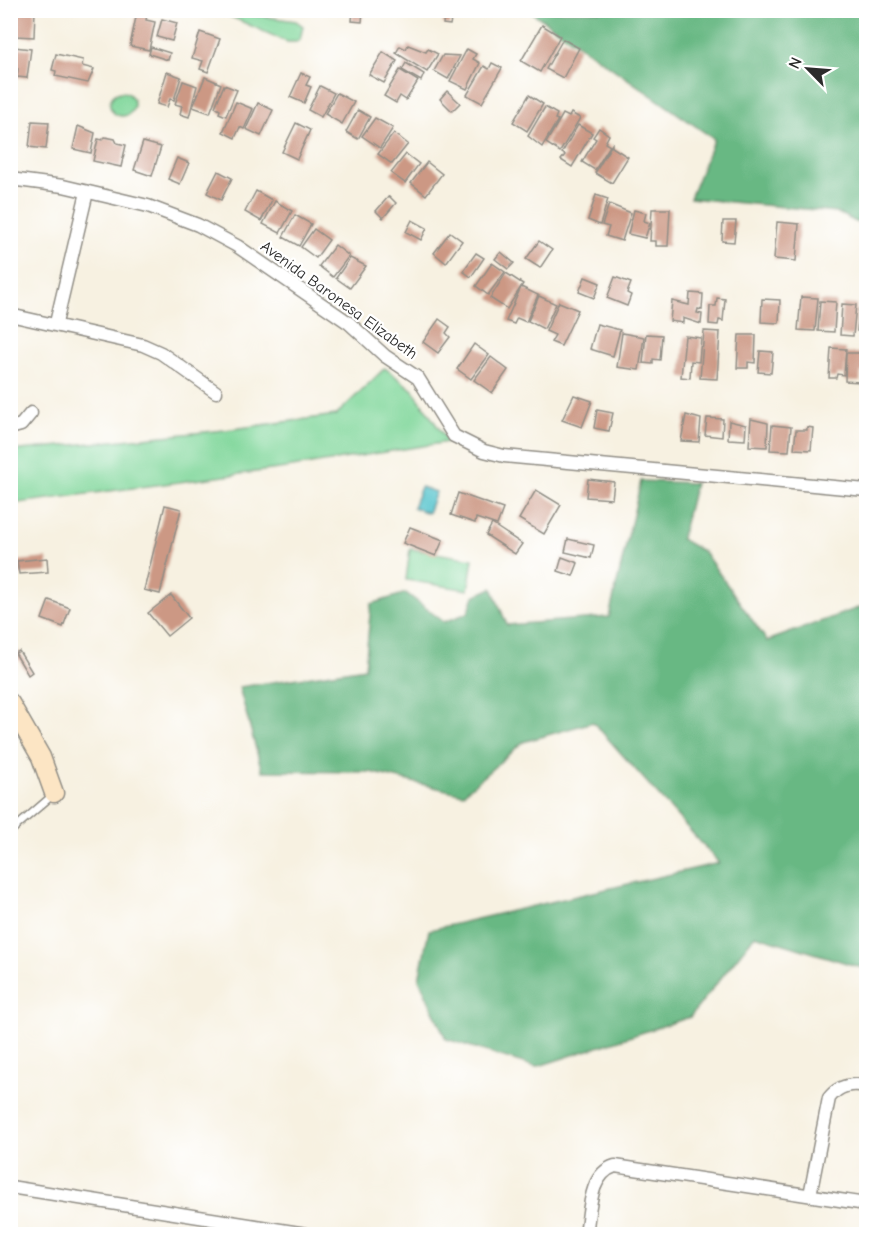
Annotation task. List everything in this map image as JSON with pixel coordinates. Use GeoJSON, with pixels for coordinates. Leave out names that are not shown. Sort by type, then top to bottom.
{"type":"FeatureCollection","features":[{"type":"Feature","properties":{"kind":"street","name":"Avenida Baronesa Elizabeth"},"geometry":{"type":"LineString","coordinates":[[10,179],[87,192],[148,206],[198,225],[273,268],[349,323],[385,356],[418,378],[454,436],[465,443],[504,456],[659,473],[867,490]]}},
{"type":"Feature","properties":{"kind":"street"},"geometry":{"type":"LineString","coordinates":[[56,323],[87,192]]}},
{"type":"Feature","properties":{"kind":"street"},"geometry":{"type":"LineString","coordinates":[[10,315],[56,323],[143,345],[161,354],[216,392]]}},
{"type":"Feature","properties":{"kind":"street"},"geometry":{"type":"LineString","coordinates":[[10,428],[21,425],[31,413]]}},
{"type":"Feature","properties":{"kind":"street"},"geometry":{"type":"LineString","coordinates":[[10,703],[41,757],[54,793]]}},
{"type":"Feature","properties":{"kind":"street"},"geometry":{"type":"LineString","coordinates":[[810,1195],[829,1098],[837,1089],[848,1084],[867,1086]]}},
{"type":"Feature","properties":{"kind":"street"},"geometry":{"type":"LineString","coordinates":[[586,1234],[596,1181],[604,1171],[615,1166],[867,1204]]}},
{"type":"Feature","properties":{"kind":"street"},"geometry":{"type":"LineString","coordinates":[[10,1187],[306,1234]]}},
{"type":"Feature","properties":{"kind":"lane"},"geometry":{"type":"LineString","coordinates":[[10,832],[54,793]]}},
{"type":"Feature","properties":{"kind":"green space"},"geometry":{"type":"Polygon","coordinates":[[[225,11],[296,21],[303,26],[300,40],[287,42],[227,15],[225,11]]]}},
{"type":"Feature","properties":{"kind":"green space"},"geometry":{"type":"Polygon","coordinates":[[[530,11],[866,11],[866,227],[836,212],[690,198],[714,139],[530,11]]]}},
{"type":"Feature","properties":{"kind":"green space"},"geometry":{"type":"Polygon","coordinates":[[[122,92],[130,96],[134,104],[130,112],[122,116],[114,112],[110,104],[114,96],[122,92]]]}},
{"type":"Feature","properties":{"kind":"green space"},"geometry":{"type":"Polygon","coordinates":[[[385,368],[413,390],[448,442],[286,468],[11,504],[11,451],[225,430],[336,415],[385,368]]]}},
{"type":"Feature","properties":{"kind":"green space"},"geometry":{"type":"Polygon","coordinates":[[[641,481],[695,483],[681,539],[704,552],[767,641],[866,605],[866,969],[755,935],[690,1017],[536,1067],[446,1039],[419,979],[429,930],[719,863],[593,722],[523,742],[463,794],[370,772],[262,771],[239,687],[365,668],[371,604],[406,593],[444,622],[468,613],[474,596],[492,588],[507,625],[609,617],[641,481]]]}},
{"type":"Feature","properties":{"kind":"green space"},"geometry":{"type":"Polygon","coordinates":[[[410,549],[473,559],[468,590],[406,580],[410,549]]]}},
{"type":"Feature","properties":{"kind":"water"},"geometry":{"type":"Polygon","coordinates":[[[421,487],[436,492],[428,513],[413,507],[421,487]]]}},
{"type":"Feature","properties":{"kind":"building"},"geometry":{"type":"Polygon","coordinates":[[[16,10],[35,10],[34,37],[15,36],[16,10]]]}},
{"type":"Feature","properties":{"kind":"building"},"geometry":{"type":"Polygon","coordinates":[[[353,10],[363,10],[362,22],[352,21],[353,10]]]}},
{"type":"Feature","properties":{"kind":"building"},"geometry":{"type":"Polygon","coordinates":[[[425,10],[453,10],[450,25],[443,24],[444,16],[425,13],[425,10]]]}},
{"type":"Feature","properties":{"kind":"building"},"geometry":{"type":"Polygon","coordinates":[[[456,10],[482,10],[481,17],[474,18],[462,16],[462,13],[456,10]]]}},
{"type":"Feature","properties":{"kind":"building"},"geometry":{"type":"Polygon","coordinates":[[[137,12],[147,14],[146,20],[155,22],[149,50],[130,46],[137,12]]]}},
{"type":"Feature","properties":{"kind":"building"},"geometry":{"type":"Polygon","coordinates":[[[162,19],[177,23],[172,41],[157,37],[162,19]]]}},
{"type":"Feature","properties":{"kind":"building"},"geometry":{"type":"Polygon","coordinates":[[[542,25],[560,36],[540,72],[521,61],[542,25]]]}},
{"type":"Feature","properties":{"kind":"building"},"geometry":{"type":"Polygon","coordinates":[[[200,32],[220,39],[208,72],[200,69],[203,61],[192,58],[200,32]]]}},
{"type":"Feature","properties":{"kind":"building"},"geometry":{"type":"Polygon","coordinates":[[[563,39],[579,48],[563,78],[546,69],[563,39]]]}},
{"type":"Feature","properties":{"kind":"building"},"geometry":{"type":"Polygon","coordinates":[[[408,45],[426,52],[428,49],[438,54],[427,72],[396,53],[400,46],[406,49],[408,45]]]}},
{"type":"Feature","properties":{"kind":"building"},"geometry":{"type":"Polygon","coordinates":[[[14,47],[31,49],[27,78],[17,77],[18,69],[11,68],[14,47]]]}},
{"type":"Feature","properties":{"kind":"building"},"geometry":{"type":"Polygon","coordinates":[[[151,47],[170,53],[168,60],[149,54],[151,47]]]}},
{"type":"Feature","properties":{"kind":"building"},"geometry":{"type":"Polygon","coordinates":[[[467,49],[476,54],[473,59],[480,63],[467,89],[450,81],[467,49]]]}},
{"type":"Feature","properties":{"kind":"building"},"geometry":{"type":"Polygon","coordinates":[[[383,52],[397,61],[384,83],[369,75],[383,52]]]}},
{"type":"Feature","properties":{"kind":"building"},"geometry":{"type":"Polygon","coordinates":[[[56,54],[83,60],[82,66],[94,69],[88,83],[55,76],[56,71],[52,70],[56,54]]]}},
{"type":"Feature","properties":{"kind":"building"},"geometry":{"type":"Polygon","coordinates":[[[443,55],[460,56],[448,79],[434,71],[443,55]]]}},
{"type":"Feature","properties":{"kind":"building"},"geometry":{"type":"Polygon","coordinates":[[[406,63],[424,74],[421,81],[402,70],[406,63]]]}},
{"type":"Feature","properties":{"kind":"building"},"geometry":{"type":"Polygon","coordinates":[[[492,63],[502,68],[482,103],[467,95],[484,66],[489,69],[492,63]]]}},
{"type":"Feature","properties":{"kind":"building"},"geometry":{"type":"Polygon","coordinates":[[[400,70],[418,81],[406,100],[400,96],[396,103],[384,96],[400,70]]]}},
{"type":"Feature","properties":{"kind":"building"},"geometry":{"type":"Polygon","coordinates":[[[167,72],[181,77],[174,100],[170,99],[167,107],[157,104],[167,72]]]}},
{"type":"Feature","properties":{"kind":"building"},"geometry":{"type":"Polygon","coordinates":[[[301,73],[310,77],[306,85],[311,87],[304,103],[290,97],[301,73]]]}},
{"type":"Feature","properties":{"kind":"building"},"geometry":{"type":"Polygon","coordinates":[[[205,77],[221,84],[210,113],[193,107],[205,77]]]}},
{"type":"Feature","properties":{"kind":"building"},"geometry":{"type":"Polygon","coordinates":[[[183,81],[197,86],[189,117],[180,114],[182,106],[175,104],[183,81]]]}},
{"type":"Feature","properties":{"kind":"building"},"geometry":{"type":"Polygon","coordinates":[[[224,85],[237,90],[226,116],[219,113],[220,110],[215,107],[224,85]]]}},
{"type":"Feature","properties":{"kind":"building"},"geometry":{"type":"Polygon","coordinates":[[[320,86],[334,93],[321,117],[308,110],[320,86]]]}},
{"type":"Feature","properties":{"kind":"building"},"geometry":{"type":"Polygon","coordinates":[[[447,91],[460,103],[452,111],[440,99],[447,91]]]}},
{"type":"Feature","properties":{"kind":"building"},"geometry":{"type":"Polygon","coordinates":[[[337,93],[354,102],[342,124],[325,114],[337,93]]]}},
{"type":"Feature","properties":{"kind":"building"},"geometry":{"type":"Polygon","coordinates":[[[529,95],[543,104],[527,131],[513,122],[529,95]]]}},
{"type":"Feature","properties":{"kind":"building"},"geometry":{"type":"Polygon","coordinates":[[[236,102],[253,109],[244,129],[240,127],[235,138],[223,132],[236,102]]]}},
{"type":"Feature","properties":{"kind":"building"},"geometry":{"type":"Polygon","coordinates":[[[258,103],[273,110],[261,136],[246,129],[258,103]]]}},
{"type":"Feature","properties":{"kind":"building"},"geometry":{"type":"Polygon","coordinates":[[[545,107],[557,114],[555,119],[558,120],[542,147],[528,136],[545,107]]]}},
{"type":"Feature","properties":{"kind":"building"},"geometry":{"type":"Polygon","coordinates":[[[358,110],[370,117],[358,139],[346,132],[358,110]]]}},
{"type":"Feature","properties":{"kind":"building"},"geometry":{"type":"Polygon","coordinates":[[[571,113],[580,118],[560,152],[546,143],[563,114],[569,117],[571,113]]]}},
{"type":"Feature","properties":{"kind":"building"},"geometry":{"type":"Polygon","coordinates":[[[375,118],[393,128],[380,148],[362,136],[375,118]]]}},
{"type":"Feature","properties":{"kind":"building"},"geometry":{"type":"Polygon","coordinates":[[[32,121],[49,122],[46,149],[29,147],[32,121]]]}},
{"type":"Feature","properties":{"kind":"building"},"geometry":{"type":"Polygon","coordinates":[[[296,123],[310,130],[297,159],[282,152],[296,123]]]}},
{"type":"Feature","properties":{"kind":"building"},"geometry":{"type":"Polygon","coordinates":[[[578,125],[592,133],[572,167],[561,160],[565,155],[562,153],[578,125]]]}},
{"type":"Feature","properties":{"kind":"building"},"geometry":{"type":"Polygon","coordinates":[[[78,126],[95,133],[91,153],[73,149],[78,126]]]}},
{"type":"Feature","properties":{"kind":"building"},"geometry":{"type":"Polygon","coordinates":[[[599,128],[609,135],[605,143],[610,146],[595,170],[582,162],[596,139],[593,137],[599,128]]]}},
{"type":"Feature","properties":{"kind":"building"},"geometry":{"type":"Polygon","coordinates":[[[394,133],[408,144],[392,164],[378,154],[394,133]]]}},
{"type":"Feature","properties":{"kind":"building"},"geometry":{"type":"Polygon","coordinates":[[[105,137],[126,145],[121,167],[93,161],[98,139],[102,140],[105,137]]]}},
{"type":"Feature","properties":{"kind":"building"},"geometry":{"type":"Polygon","coordinates":[[[143,142],[161,147],[152,176],[134,170],[143,142]]]}},
{"type":"Feature","properties":{"kind":"building"},"geometry":{"type":"Polygon","coordinates":[[[612,144],[612,147],[628,157],[612,183],[595,173],[612,144]]]}},
{"type":"Feature","properties":{"kind":"building"},"geometry":{"type":"Polygon","coordinates":[[[406,154],[419,164],[405,183],[391,173],[406,154]]]}},
{"type":"Feature","properties":{"kind":"building"},"geometry":{"type":"Polygon","coordinates":[[[177,158],[189,163],[180,184],[168,179],[177,158]]]}},
{"type":"Feature","properties":{"kind":"building"},"geometry":{"type":"Polygon","coordinates":[[[427,162],[442,174],[426,195],[411,183],[427,162]]]}},
{"type":"Feature","properties":{"kind":"building"},"geometry":{"type":"Polygon","coordinates":[[[218,171],[232,178],[221,200],[207,193],[218,171]]]}},
{"type":"Feature","properties":{"kind":"building"},"geometry":{"type":"Polygon","coordinates":[[[256,191],[272,200],[261,221],[245,212],[256,191]]]}},
{"type":"Feature","properties":{"kind":"building"},"geometry":{"type":"Polygon","coordinates":[[[596,195],[608,199],[600,225],[588,220],[596,195]]]}},
{"type":"Feature","properties":{"kind":"building"},"geometry":{"type":"Polygon","coordinates":[[[389,196],[396,203],[383,218],[376,211],[389,196]]]}},
{"type":"Feature","properties":{"kind":"building"},"geometry":{"type":"Polygon","coordinates":[[[275,201],[292,211],[280,233],[263,224],[275,201]]]}},
{"type":"Feature","properties":{"kind":"building"},"geometry":{"type":"Polygon","coordinates":[[[609,204],[631,213],[622,241],[606,236],[609,227],[602,225],[609,204]]]}},
{"type":"Feature","properties":{"kind":"building"},"geometry":{"type":"Polygon","coordinates":[[[652,209],[670,209],[668,246],[656,246],[656,241],[650,241],[652,209]]]}},
{"type":"Feature","properties":{"kind":"building"},"geometry":{"type":"Polygon","coordinates":[[[634,210],[646,213],[644,221],[650,223],[645,238],[628,234],[634,210]]]}},
{"type":"Feature","properties":{"kind":"building"},"geometry":{"type":"Polygon","coordinates":[[[295,215],[311,224],[299,246],[283,237],[295,215]]]}},
{"type":"Feature","properties":{"kind":"building"},"geometry":{"type":"Polygon","coordinates":[[[412,220],[427,228],[421,240],[406,232],[412,220]]]}},
{"type":"Feature","properties":{"kind":"building"},"geometry":{"type":"Polygon","coordinates":[[[723,221],[736,221],[734,242],[722,241],[723,221]]]}},
{"type":"Feature","properties":{"kind":"building"},"geometry":{"type":"Polygon","coordinates":[[[777,222],[799,224],[796,261],[774,259],[777,222]]]}},
{"type":"Feature","properties":{"kind":"building"},"geometry":{"type":"Polygon","coordinates":[[[314,229],[329,240],[316,258],[301,247],[314,229]]]}},
{"type":"Feature","properties":{"kind":"building"},"geometry":{"type":"Polygon","coordinates":[[[450,232],[462,241],[446,263],[434,253],[450,232]]]}},
{"type":"Feature","properties":{"kind":"building"},"geometry":{"type":"Polygon","coordinates":[[[539,241],[552,250],[540,268],[526,259],[539,241]]]}},
{"type":"Feature","properties":{"kind":"building"},"geometry":{"type":"Polygon","coordinates":[[[335,245],[349,256],[333,277],[319,266],[335,245]]]}},
{"type":"Feature","properties":{"kind":"building"},"geometry":{"type":"Polygon","coordinates":[[[501,252],[514,263],[508,269],[495,259],[501,252]]]}},
{"type":"Feature","properties":{"kind":"building"},"geometry":{"type":"Polygon","coordinates":[[[476,253],[484,258],[471,277],[463,271],[476,253]]]}},
{"type":"Feature","properties":{"kind":"building"},"geometry":{"type":"Polygon","coordinates":[[[350,258],[366,266],[350,288],[336,278],[350,258]]]}},
{"type":"Feature","properties":{"kind":"building"},"geometry":{"type":"Polygon","coordinates":[[[492,263],[505,272],[488,295],[476,286],[492,263]]]}},
{"type":"Feature","properties":{"kind":"building"},"geometry":{"type":"Polygon","coordinates":[[[506,273],[523,284],[507,309],[490,298],[506,273]]]}},
{"type":"Feature","properties":{"kind":"building"},"geometry":{"type":"Polygon","coordinates":[[[585,277],[600,283],[594,298],[579,292],[585,277]]]}},
{"type":"Feature","properties":{"kind":"building"},"geometry":{"type":"Polygon","coordinates":[[[615,277],[631,283],[627,293],[631,295],[627,306],[607,298],[615,277]]]}},
{"type":"Feature","properties":{"kind":"building"},"geometry":{"type":"Polygon","coordinates":[[[521,287],[538,295],[526,322],[517,318],[514,324],[506,321],[521,287]]]}},
{"type":"Feature","properties":{"kind":"building"},"geometry":{"type":"Polygon","coordinates":[[[690,293],[703,294],[702,310],[698,309],[697,313],[702,314],[701,324],[683,318],[683,323],[670,321],[672,301],[689,305],[690,293]]]}},
{"type":"Feature","properties":{"kind":"building"},"geometry":{"type":"Polygon","coordinates":[[[539,296],[556,304],[544,329],[528,321],[539,296]]]}},
{"type":"Feature","properties":{"kind":"building"},"geometry":{"type":"Polygon","coordinates":[[[801,297],[818,298],[815,331],[798,330],[801,297]]]}},
{"type":"Feature","properties":{"kind":"building"},"geometry":{"type":"Polygon","coordinates":[[[717,298],[725,299],[723,321],[719,320],[718,325],[709,324],[710,306],[716,306],[717,298]]]}},
{"type":"Feature","properties":{"kind":"building"},"geometry":{"type":"Polygon","coordinates":[[[762,299],[780,300],[779,323],[761,322],[762,299]]]}},
{"type":"Feature","properties":{"kind":"building"},"geometry":{"type":"Polygon","coordinates":[[[820,301],[836,302],[834,332],[818,331],[820,301]]]}},
{"type":"Feature","properties":{"kind":"building"},"geometry":{"type":"Polygon","coordinates":[[[559,302],[578,310],[561,346],[551,342],[555,335],[546,331],[559,302]]]}},
{"type":"Feature","properties":{"kind":"building"},"geometry":{"type":"Polygon","coordinates":[[[842,304],[856,305],[853,336],[840,335],[842,304]]]}},
{"type":"Feature","properties":{"kind":"building"},"geometry":{"type":"Polygon","coordinates":[[[859,309],[866,310],[865,332],[857,331],[859,309]]]}},
{"type":"Feature","properties":{"kind":"building"},"geometry":{"type":"Polygon","coordinates":[[[439,319],[450,327],[446,333],[450,337],[438,353],[423,342],[439,319]]]}},
{"type":"Feature","properties":{"kind":"building"},"geometry":{"type":"Polygon","coordinates":[[[597,324],[620,330],[613,356],[590,349],[597,324]]]}},
{"type":"Feature","properties":{"kind":"building"},"geometry":{"type":"Polygon","coordinates":[[[704,331],[720,332],[717,379],[700,378],[704,331]]]}},
{"type":"Feature","properties":{"kind":"building"},"geometry":{"type":"Polygon","coordinates":[[[622,333],[644,337],[639,370],[617,367],[622,333]]]}},
{"type":"Feature","properties":{"kind":"building"},"geometry":{"type":"Polygon","coordinates":[[[646,334],[662,335],[660,360],[653,359],[653,364],[643,363],[646,334]]]}},
{"type":"Feature","properties":{"kind":"building"},"geometry":{"type":"Polygon","coordinates":[[[739,335],[756,335],[755,363],[748,362],[748,368],[737,368],[739,335]]]}},
{"type":"Feature","properties":{"kind":"building"},"geometry":{"type":"Polygon","coordinates":[[[685,336],[701,338],[699,362],[691,361],[690,378],[681,377],[685,336]]]}},
{"type":"Feature","properties":{"kind":"building"},"geometry":{"type":"Polygon","coordinates":[[[474,344],[489,355],[471,379],[457,369],[474,344]]]}},
{"type":"Feature","properties":{"kind":"building"},"geometry":{"type":"Polygon","coordinates":[[[831,348],[846,349],[844,375],[837,374],[836,378],[829,378],[831,348]]]}},
{"type":"Feature","properties":{"kind":"building"},"geometry":{"type":"Polygon","coordinates":[[[760,351],[773,352],[771,373],[758,372],[760,351]]]}},
{"type":"Feature","properties":{"kind":"building"},"geometry":{"type":"Polygon","coordinates":[[[846,353],[866,353],[865,372],[861,372],[860,382],[845,381],[846,353]]]}},
{"type":"Feature","properties":{"kind":"building"},"geometry":{"type":"Polygon","coordinates":[[[491,357],[508,370],[492,393],[474,380],[491,357]]]}},
{"type":"Feature","properties":{"kind":"building"},"geometry":{"type":"Polygon","coordinates":[[[574,395],[592,401],[582,427],[562,420],[574,395]]]}},
{"type":"Feature","properties":{"kind":"building"},"geometry":{"type":"Polygon","coordinates":[[[597,410],[613,413],[609,431],[594,428],[597,410]]]}},
{"type":"Feature","properties":{"kind":"building"},"geometry":{"type":"Polygon","coordinates":[[[686,415],[701,419],[699,442],[681,441],[686,415]]]}},
{"type":"Feature","properties":{"kind":"building"},"geometry":{"type":"Polygon","coordinates":[[[707,418],[723,419],[722,437],[705,435],[707,418]]]}},
{"type":"Feature","properties":{"kind":"building"},"geometry":{"type":"Polygon","coordinates":[[[751,419],[768,423],[767,447],[749,446],[751,419]]]}},
{"type":"Feature","properties":{"kind":"building"},"geometry":{"type":"Polygon","coordinates":[[[729,421],[746,425],[745,440],[728,439],[729,421]]]}},
{"type":"Feature","properties":{"kind":"building"},"geometry":{"type":"Polygon","coordinates":[[[772,425],[791,427],[789,451],[770,450],[772,425]]]}},
{"type":"Feature","properties":{"kind":"building"},"geometry":{"type":"Polygon","coordinates":[[[807,427],[813,428],[811,450],[794,449],[796,430],[807,430],[807,427]]]}},
{"type":"Feature","properties":{"kind":"building"},"geometry":{"type":"Polygon","coordinates":[[[588,479],[614,482],[612,499],[586,497],[588,479]]]}},
{"type":"Feature","properties":{"kind":"building"},"geometry":{"type":"Polygon","coordinates":[[[536,490],[561,505],[544,534],[519,519],[536,490]]]}},
{"type":"Feature","properties":{"kind":"building"},"geometry":{"type":"Polygon","coordinates":[[[458,493],[503,509],[497,525],[476,518],[475,523],[451,515],[458,493]]]}},
{"type":"Feature","properties":{"kind":"building"},"geometry":{"type":"Polygon","coordinates":[[[165,505],[181,509],[160,594],[144,590],[165,505]]]}},
{"type":"Feature","properties":{"kind":"building"},"geometry":{"type":"Polygon","coordinates":[[[492,524],[522,544],[515,554],[486,535],[492,524]]]}},
{"type":"Feature","properties":{"kind":"building"},"geometry":{"type":"Polygon","coordinates":[[[410,527],[443,540],[436,556],[403,543],[410,527]]]}},
{"type":"Feature","properties":{"kind":"building"},"geometry":{"type":"Polygon","coordinates":[[[568,539],[594,545],[591,558],[565,552],[568,539]]]}},
{"type":"Feature","properties":{"kind":"building"},"geometry":{"type":"Polygon","coordinates":[[[562,557],[578,563],[573,576],[558,571],[562,557]]]}},
{"type":"Feature","properties":{"kind":"building"},"geometry":{"type":"Polygon","coordinates":[[[47,558],[48,572],[19,574],[17,561],[47,558]]]}},
{"type":"Feature","properties":{"kind":"building"},"geometry":{"type":"Polygon","coordinates":[[[171,595],[189,618],[167,636],[148,613],[171,595]]]}},
{"type":"Feature","properties":{"kind":"building"},"geometry":{"type":"Polygon","coordinates":[[[49,600],[70,608],[63,627],[42,619],[49,600]]]}},
{"type":"Feature","properties":{"kind":"building"},"geometry":{"type":"Polygon","coordinates":[[[19,651],[32,672],[28,675],[15,653],[19,651]]]}}]}
